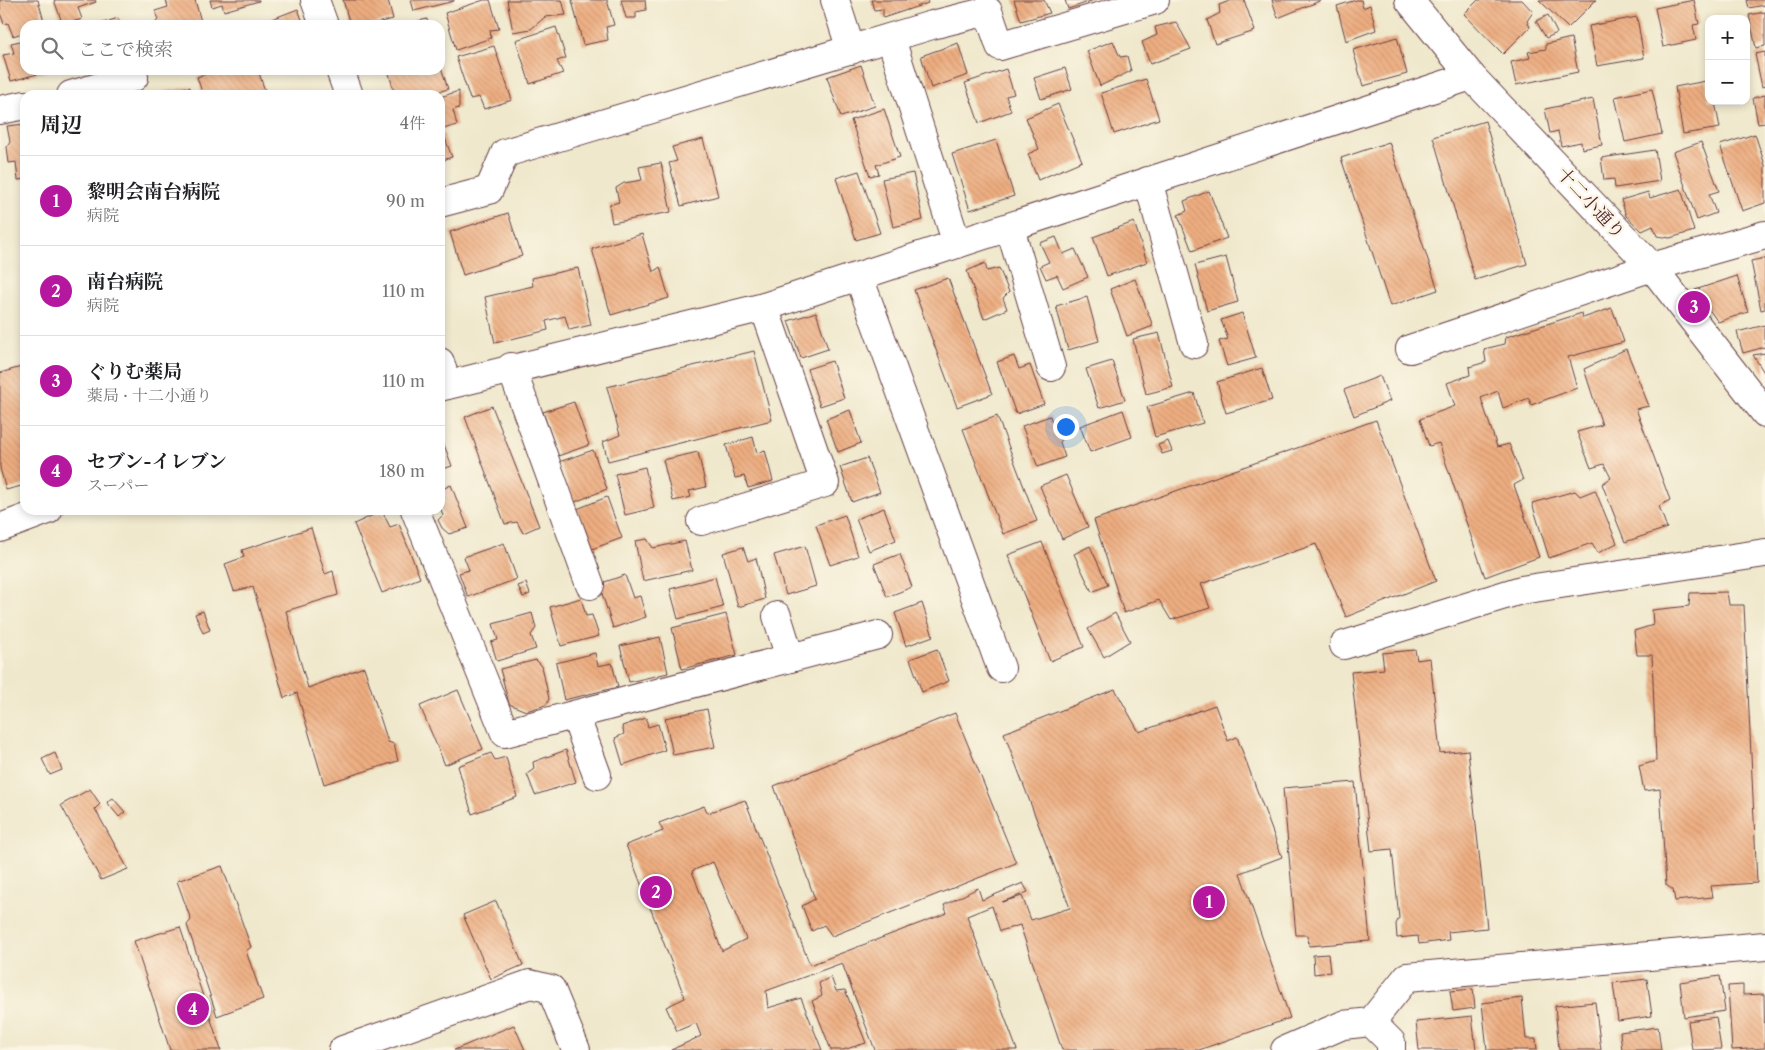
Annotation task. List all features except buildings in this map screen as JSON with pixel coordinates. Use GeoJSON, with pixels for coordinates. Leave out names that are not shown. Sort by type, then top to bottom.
{"type":"FeatureCollection","features":[{"type":"Feature","properties":{"kind":"street"},"geometry":{"type":"LineString","coordinates":[[315,0],[322,20]]}},
{"type":"Feature","properties":{"kind":"street"},"geometry":{"type":"LineString","coordinates":[[835,0],[851,50]]}},
{"type":"Feature","properties":{"kind":"street"},"geometry":{"type":"LineString","coordinates":[[445,202],[489,190],[505,153],[892,39],[932,25],[988,11],[1000,46],[1155,0]]}},
{"type":"Feature","properties":{"kind":"street","name":"十二小通り"},"geometry":{"type":"LineString","coordinates":[[1409,0],[1471,76],[1652,267],[1762,406]]}},
{"type":"Feature","properties":{"kind":"street"},"geometry":{"type":"LineString","coordinates":[[892,39],[957,244]]}},
{"type":"Feature","properties":{"kind":"street"},"geometry":{"type":"LineString","coordinates":[[342,75],[347,90]]}},
{"type":"Feature","properties":{"kind":"street"},"geometry":{"type":"LineString","coordinates":[[88,90],[134,76]]}},
{"type":"Feature","properties":{"kind":"street"},"geometry":{"type":"LineString","coordinates":[[445,378],[511,367],[764,307],[1471,76]]}},
{"type":"Feature","properties":{"kind":"street"},"geometry":{"type":"LineString","coordinates":[[0,110],[20,105]]}},
{"type":"Feature","properties":{"kind":"street"},"geometry":{"type":"LineString","coordinates":[[1148,181],[1194,344]]}},
{"type":"Feature","properties":{"kind":"street"},"geometry":{"type":"LineString","coordinates":[[1010,228],[1051,367]]}},
{"type":"Feature","properties":{"kind":"street"},"geometry":{"type":"LineString","coordinates":[[1410,349],[1652,267],[1765,235]]}},
{"type":"Feature","properties":{"kind":"street"},"geometry":{"type":"LineString","coordinates":[[859,277],[1001,668]]}},
{"type":"Feature","properties":{"kind":"street"},"geometry":{"type":"LineString","coordinates":[[701,521],[825,483],[764,307]]}},
{"type":"Feature","properties":{"kind":"street"},"geometry":{"type":"LineString","coordinates":[[511,367],[590,585]]}},
{"type":"Feature","properties":{"kind":"street"},"geometry":{"type":"LineString","coordinates":[[0,528],[35,515]]}},
{"type":"Feature","properties":{"kind":"street"},"geometry":{"type":"LineString","coordinates":[[417,515],[505,733],[878,636]]}},
{"type":"Feature","properties":{"kind":"street"},"geometry":{"type":"LineString","coordinates":[[1344,645],[1521,590],[1765,553]]}},
{"type":"Feature","properties":{"kind":"street"},"geometry":{"type":"LineString","coordinates":[[777,616],[790,658]]}},
{"type":"Feature","properties":{"kind":"street"},"geometry":{"type":"LineString","coordinates":[[575,715],[596,775]]}},
{"type":"Feature","properties":{"kind":"street"},"geometry":{"type":"LineString","coordinates":[[1285,1050],[1343,1025],[1371,1022],[1407,977],[1765,946]]}},
{"type":"Feature","properties":{"kind":"street"},"geometry":{"type":"LineString","coordinates":[[343,1050],[530,984],[551,989],[576,1050]]}},
{"type":"Feature","properties":{"kind":"street"},"geometry":{"type":"LineString","coordinates":[[1371,1022],[1391,1042],[1391,1050]]}},
{"type":"Feature","properties":{"kind":"place","name":"ぐりむ薬局"},"geometry":{"type":"Point","coordinates":[1694,307]}},
{"type":"Feature","properties":{"kind":"place","name":"南台病院"},"geometry":{"type":"Point","coordinates":[656,892]}},
{"type":"Feature","properties":{"kind":"place","name":"黎明会南台病院"},"geometry":{"type":"Point","coordinates":[1209,902]}},
{"type":"Feature","properties":{"kind":"place","name":"セブン-イレブン"},"geometry":{"type":"Point","coordinates":[193,1009]}}]}
